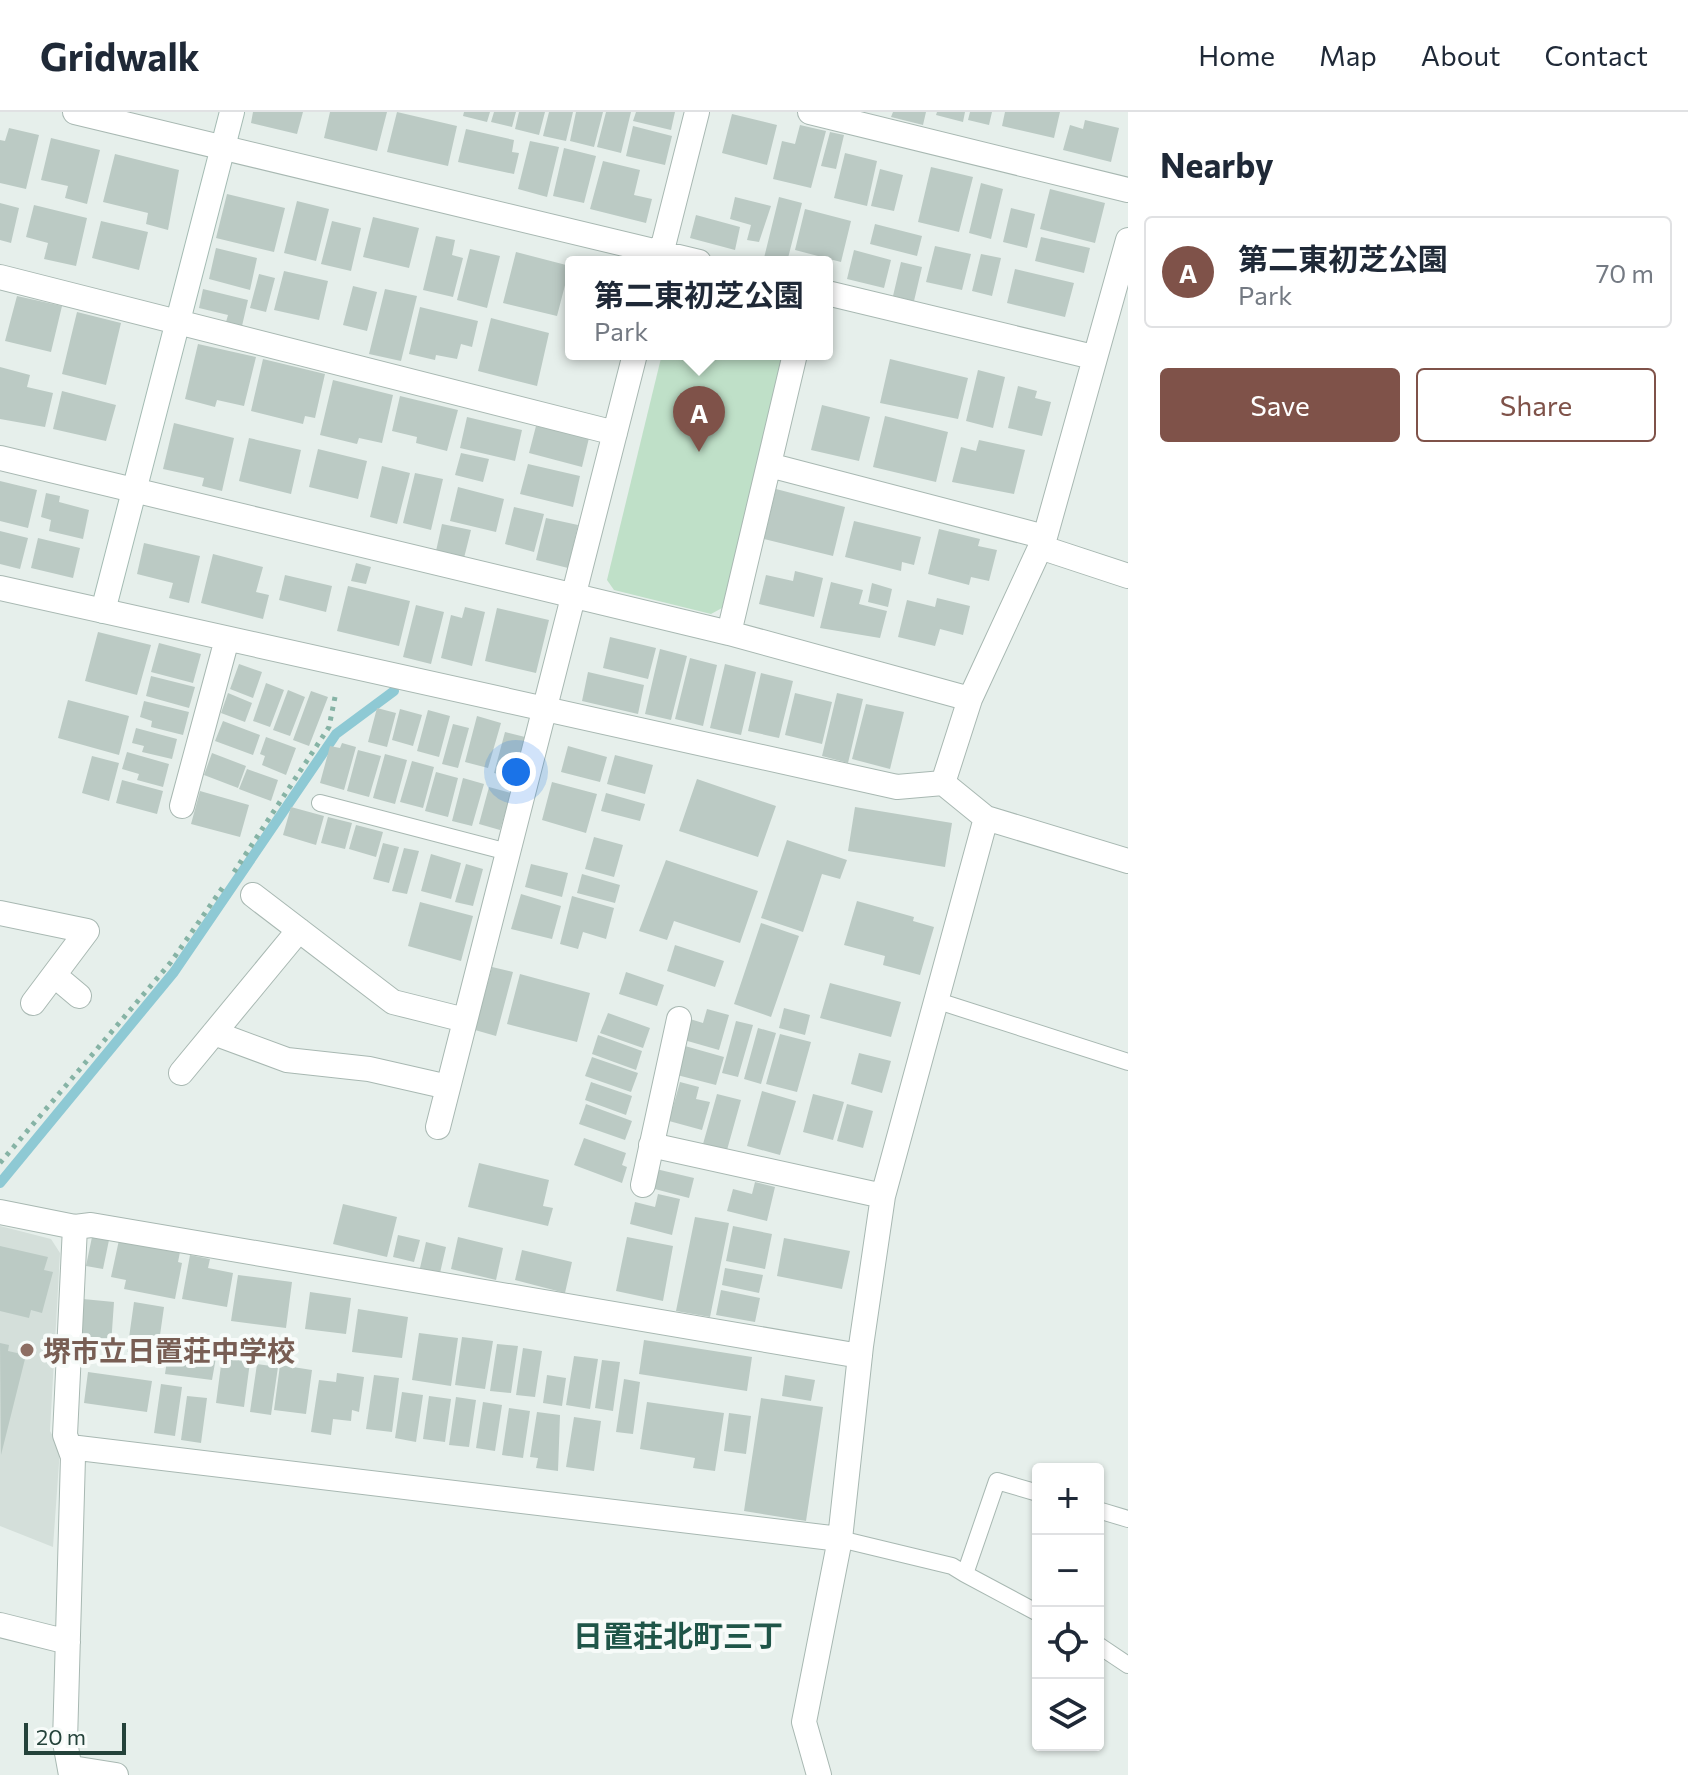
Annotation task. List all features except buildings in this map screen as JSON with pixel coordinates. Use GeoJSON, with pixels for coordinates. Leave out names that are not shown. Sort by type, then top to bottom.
{"type":"FeatureCollection","features":[{"type":"Feature","properties":{"kind":"street"},"geometry":{"type":"LineString","coordinates":[[75,112],[656,256]]}},
{"type":"Feature","properties":{"kind":"street"},"geometry":{"type":"LineString","coordinates":[[103,611],[181,322],[232,112]]}},
{"type":"Feature","properties":{"kind":"street"},"geometry":{"type":"LineString","coordinates":[[660,256],[697,112]]}},
{"type":"Feature","properties":{"kind":"street"},"geometry":{"type":"LineString","coordinates":[[810,112],[1128,190]]}},
{"type":"Feature","properties":{"kind":"street"},"geometry":{"type":"LineString","coordinates":[[943,783],[970,699],[1043,542],[1128,240]]}},
{"type":"Feature","properties":{"kind":"street"},"geometry":{"type":"LineString","coordinates":[[0,277],[615,433]]}},
{"type":"Feature","properties":{"kind":"street"},"geometry":{"type":"LineString","coordinates":[[833,294],[1093,357]]}},
{"type":"Feature","properties":{"kind":"street"},"geometry":{"type":"LineString","coordinates":[[438,1127],[633,360]]}},
{"type":"Feature","properties":{"kind":"street"},"geometry":{"type":"LineString","coordinates":[[729,633],[794,360]]}},
{"type":"Feature","properties":{"kind":"street"},"geometry":{"type":"LineString","coordinates":[[0,458],[729,633],[970,699]]}},
{"type":"Feature","properties":{"kind":"street"},"geometry":{"type":"LineString","coordinates":[[769,465],[1043,542],[1128,576]]}},
{"type":"Feature","properties":{"kind":"street"},"geometry":{"type":"LineString","coordinates":[[0,588],[545,707],[692,744],[897,787],[943,783],[986,818],[1128,861]]}},
{"type":"Feature","properties":{"kind":"street"},"geometry":{"type":"LineString","coordinates":[[182,806],[227,639]]}},
{"type":"Feature","properties":{"kind":"street"},"geometry":{"type":"LineString","coordinates":[[819,1775],[804,1722],[840,1539],[860,1356],[883,1196],[986,818]]}},
{"type":"Feature","properties":{"kind":"street"},"geometry":{"type":"LineString","coordinates":[[253,895],[393,1002],[465,1020]]}},
{"type":"Feature","properties":{"kind":"street"},"geometry":{"type":"LineString","coordinates":[[0,913],[87,931],[33,1003]]}},
{"type":"Feature","properties":{"kind":"street"},"geometry":{"type":"LineString","coordinates":[[181,1073],[299,930]]}},
{"type":"Feature","properties":{"kind":"street"},"geometry":{"type":"LineString","coordinates":[[54,975],[79,996]]}},
{"type":"Feature","properties":{"kind":"street"},"geometry":{"type":"LineString","coordinates":[[643,1185],[679,1019]]}},
{"type":"Feature","properties":{"kind":"street"},"geometry":{"type":"LineString","coordinates":[[214,1033],[287,1060],[369,1069],[448,1087]]}},
{"type":"Feature","properties":{"kind":"street"},"geometry":{"type":"LineString","coordinates":[[651,1145],[883,1196]]}},
{"type":"Feature","properties":{"kind":"street"},"geometry":{"type":"LineString","coordinates":[[0,1212],[75,1227],[91,1225],[860,1356]]}},
{"type":"Feature","properties":{"kind":"street"},"geometry":{"type":"LineString","coordinates":[[75,1227],[65,1435],[73,1457],[65,1742],[72,1771],[116,1775]]}},
{"type":"Feature","properties":{"kind":"street"},"geometry":{"type":"LineString","coordinates":[[70,1447],[313,1474],[583,1510],[760,1526],[840,1539]]}},
{"type":"Feature","properties":{"kind":"street"},"geometry":{"type":"LineString","coordinates":[[0,1625],[68,1642]]}},
{"type":"Feature","properties":{"kind":"lane"},"geometry":{"type":"LineString","coordinates":[[320,803],[508,852]]}},
{"type":"Feature","properties":{"kind":"lane"},"geometry":{"type":"LineString","coordinates":[[935,1000],[1128,1062]]}},
{"type":"Feature","properties":{"kind":"lane"},"geometry":{"type":"LineString","coordinates":[[965,1574],[997,1481],[1032,1491]]}},
{"type":"Feature","properties":{"kind":"lane"},"geometry":{"type":"LineString","coordinates":[[1104,1512],[1128,1519]]}},
{"type":"Feature","properties":{"kind":"lane"},"geometry":{"type":"LineString","coordinates":[[840,1539],[952,1566],[1032,1610]]}},
{"type":"Feature","properties":{"kind":"lane"},"geometry":{"type":"LineString","coordinates":[[1104,1649],[1128,1665]]}},
{"type":"Feature","properties":{"kind":"path"},"geometry":{"type":"LineString","coordinates":[[0,1163],[171,962],[230,878],[329,727],[341,664]]}},
{"type":"Feature","properties":{"kind":"shaded area","name":"堺市立日置荘中学校"},"geometry":{"type":"Polygon","coordinates":[[[0,1226],[51,1239],[60,1253],[50,1431],[60,1449],[53,1547],[0,1526],[0,1226]]]}},
{"type":"Feature","properties":{"kind":"green space"},"geometry":{"type":"Polygon","coordinates":[[[661,360],[784,360],[722,608],[711,614],[614,590],[607,580],[661,360]]]}},
{"type":"Feature","properties":{"kind":"waterway"},"geometry":{"type":"LineString","coordinates":[[0,1183],[174,972],[336,734],[394,691]]}},
{"type":"Feature","properties":{"kind":"place","name":"第二東初芝公園"},"geometry":{"type":"Point","coordinates":[699,452]}},
{"type":"Feature","properties":{"kind":"place","name":"堺市立日置荘中学校"},"geometry":{"type":"Point","coordinates":[27,1350]}},
{"type":"Feature","properties":{"kind":"district","name":"日置荘北町三丁"},"geometry":{"type":"Point","coordinates":[678,1634]}}]}
